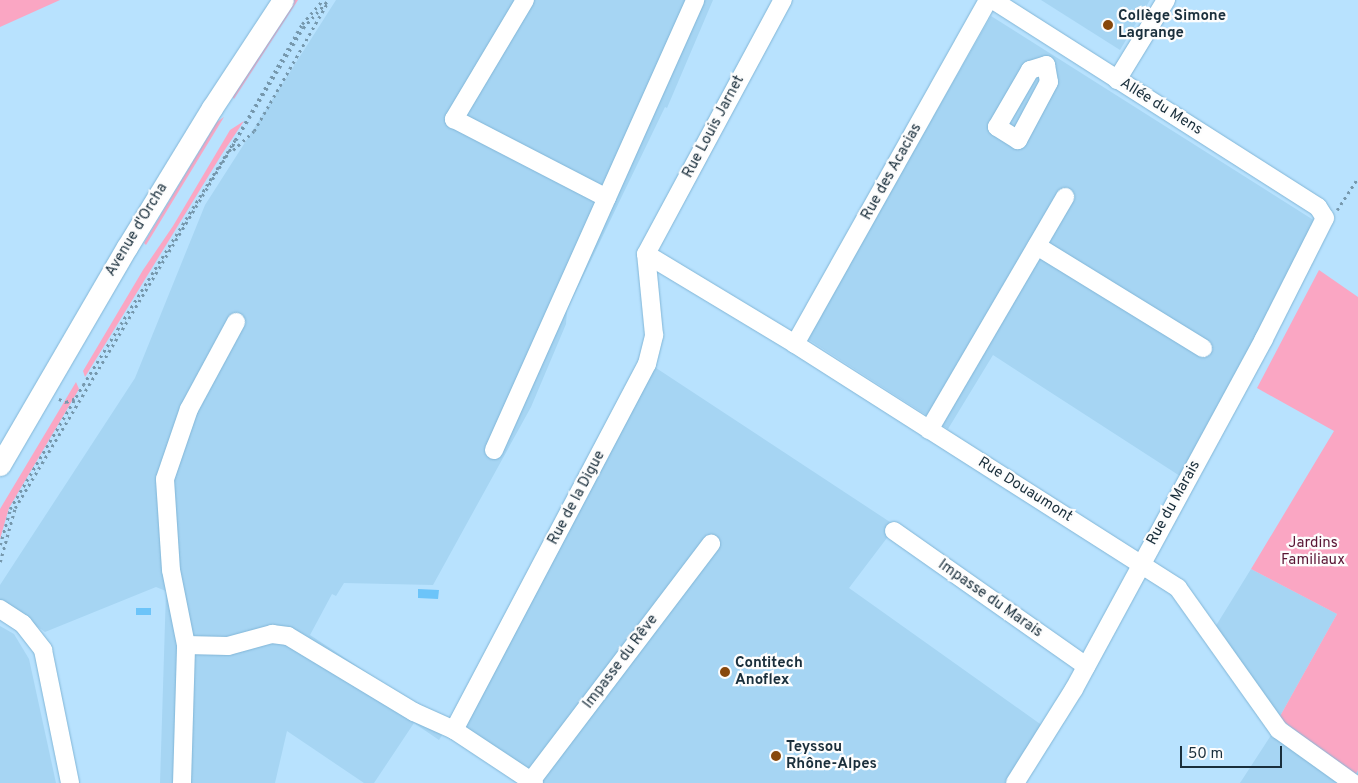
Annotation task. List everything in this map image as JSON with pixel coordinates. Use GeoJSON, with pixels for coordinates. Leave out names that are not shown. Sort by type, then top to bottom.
{"type":"FeatureCollection","features":[{"type":"Feature","properties":{"kind":"main road","name":"Avenue d'Orcha"},"geometry":{"type":"LineString","coordinates":[[0,465],[127,247],[212,108],[283,0]]}},
{"type":"Feature","properties":{"kind":"street"},"geometry":{"type":"LineString","coordinates":[[525,0],[454,119],[607,198]]}},
{"type":"Feature","properties":{"kind":"street"},"geometry":{"type":"LineString","coordinates":[[494,450],[695,0]]}},
{"type":"Feature","properties":{"kind":"street","name":"Rue Louis Jarnet"},"geometry":{"type":"LineString","coordinates":[[646,254],[783,0]]}},
{"type":"Feature","properties":{"kind":"street","name":"Rue des Acacias"},"geometry":{"type":"LineString","coordinates":[[795,344],[988,0]]}},
{"type":"Feature","properties":{"kind":"street","name":"Allée du Mens"},"geometry":{"type":"LineString","coordinates":[[992,0],[1318,207],[1325,218]]}},
{"type":"Feature","properties":{"kind":"street"},"geometry":{"type":"LineString","coordinates":[[1117,80],[1166,0]]}},
{"type":"Feature","properties":{"kind":"street"},"geometry":{"type":"LineString","coordinates":[[1046,65],[1060,42]]}},
{"type":"Feature","properties":{"kind":"street"},"geometry":{"type":"LineString","coordinates":[[929,430],[1065,198]]}},
{"type":"Feature","properties":{"kind":"street","name":"Rue du Marais"},"geometry":{"type":"LineString","coordinates":[[1015,783],[1086,666],[1264,339],[1325,218]]}},
{"type":"Feature","properties":{"kind":"street"},"geometry":{"type":"LineString","coordinates":[[1037,246],[1203,348]]}},
{"type":"Feature","properties":{"kind":"street","name":"Rue Douaumont"},"geometry":{"type":"LineString","coordinates":[[646,254],[795,344],[1178,588],[1279,730],[1353,783]]}},
{"type":"Feature","properties":{"kind":"street","name":"Rue de la Digue"},"geometry":{"type":"LineString","coordinates":[[454,730],[647,364],[654,336],[646,254]]}},
{"type":"Feature","properties":{"kind":"street"},"geometry":{"type":"LineString","coordinates":[[182,783],[186,645],[171,570],[165,479],[189,409],[236,322]]}},
{"type":"Feature","properties":{"kind":"street","name":"Impasse du Marais"},"geometry":{"type":"LineString","coordinates":[[894,531],[1086,666]]}},
{"type":"Feature","properties":{"kind":"street","name":"Impasse du Rêve"},"geometry":{"type":"LineString","coordinates":[[533,782],[710,544]]}},
{"type":"Feature","properties":{"kind":"street"},"geometry":{"type":"LineString","coordinates":[[0,608],[23,624],[43,650],[70,783]]}},
{"type":"Feature","properties":{"kind":"street"},"geometry":{"type":"LineString","coordinates":[[186,645],[228,646],[272,634],[288,636],[414,712],[454,730],[533,782]]}},
{"type":"Feature","properties":{"kind":"path"},"geometry":{"type":"LineString","coordinates":[[0,545],[10,509],[83,385],[235,140],[302,24],[323,0]]}},
{"type":"Feature","properties":{"kind":"path"},"geometry":{"type":"LineString","coordinates":[[230,153],[254,131],[328,0]]}},
{"type":"Feature","properties":{"kind":"path"},"geometry":{"type":"LineString","coordinates":[[0,562],[14,508],[230,153],[303,28],[328,0]]}},
{"type":"Feature","properties":{"kind":"path"},"geometry":{"type":"LineString","coordinates":[[1325,218],[1342,207],[1358,178]]}},
{"type":"Feature","properties":{"kind":"shaded area"},"geometry":{"type":"Polygon","coordinates":[[[336,0],[713,0],[667,108],[665,107],[567,310],[566,324],[531,407],[433,585],[344,583],[336,596],[332,594],[310,635],[448,726],[439,740],[414,723],[374,783],[364,783],[287,731],[275,783],[160,783],[166,591],[156,587],[45,632],[0,600],[0,585],[135,378],[205,205],[336,0]]]}},
{"type":"Feature","properties":{"kind":"shaded area","name":"Collège Simone Lagrange"},"geometry":{"type":"Polygon","coordinates":[[[1041,0],[1150,0],[1120,50],[1041,0]]]}},
{"type":"Feature","properties":{"kind":"shaded area"},"geometry":{"type":"Polygon","coordinates":[[[991,16],[1315,221],[1235,378],[1180,476],[993,355],[948,429],[806,338],[991,16]]]}},
{"type":"Feature","properties":{"kind":"shaded area"},"geometry":{"type":"Polygon","coordinates":[[[650,364],[896,526],[849,588],[1050,731],[1014,783],[535,783],[454,729],[650,364]]]}},
{"type":"Feature","properties":{"kind":"shaded area"},"geometry":{"type":"Polygon","coordinates":[[[1251,569],[1337,614],[1279,718],[1355,775],[1358,770],[1358,783],[1240,783],[1277,726],[1209,637],[1251,569]]]}},
{"type":"Feature","properties":{"kind":"shaded area"},"geometry":{"type":"Polygon","coordinates":[[[0,626],[14,634],[29,659],[56,783],[0,783],[0,626]]]}},
{"type":"Feature","properties":{"kind":"green space"},"geometry":{"type":"Polygon","coordinates":[[[0,0],[60,0],[0,27],[0,0]]]}},
{"type":"Feature","properties":{"kind":"green space"},"geometry":{"type":"Polygon","coordinates":[[[294,0],[298,0],[234,99],[232,96],[294,0]]]}},
{"type":"Feature","properties":{"kind":"green space"},"geometry":{"type":"Polygon","coordinates":[[[224,117],[146,245],[144,243],[217,122],[224,117]]]}},
{"type":"Feature","properties":{"kind":"green space"},"geometry":{"type":"Polygon","coordinates":[[[244,121],[85,377],[83,371],[143,270],[173,226],[230,130],[244,121]]]}},
{"type":"Feature","properties":{"kind":"green space","name":"Jardins Familiaux"},"geometry":{"type":"Polygon","coordinates":[[[1319,270],[1358,297],[1358,770],[1355,776],[1279,718],[1337,614],[1251,569],[1334,431],[1257,388],[1319,270]]]}},
{"type":"Feature","properties":{"kind":"green space"},"geometry":{"type":"Polygon","coordinates":[[[76,382],[79,389],[9,508],[0,539],[0,509],[76,382]]]}},
{"type":"Feature","properties":{"kind":"water"},"geometry":{"type":"Polygon","coordinates":[[[418,589],[439,590],[438,599],[418,598],[418,589]]]}},
{"type":"Feature","properties":{"kind":"water"},"geometry":{"type":"Polygon","coordinates":[[[136,608],[151,608],[151,615],[136,615],[136,608]]]}},
{"type":"Feature","properties":{"kind":"place","name":"Collège Simone Lagrange"},"geometry":{"type":"Point","coordinates":[1108,25]}},
{"type":"Feature","properties":{"kind":"place","name":"Contitech Anoflex"},"geometry":{"type":"Point","coordinates":[725,672]}},
{"type":"Feature","properties":{"kind":"place","name":"Teyssou Rhône-Alpes"},"geometry":{"type":"Point","coordinates":[776,756]}}]}
